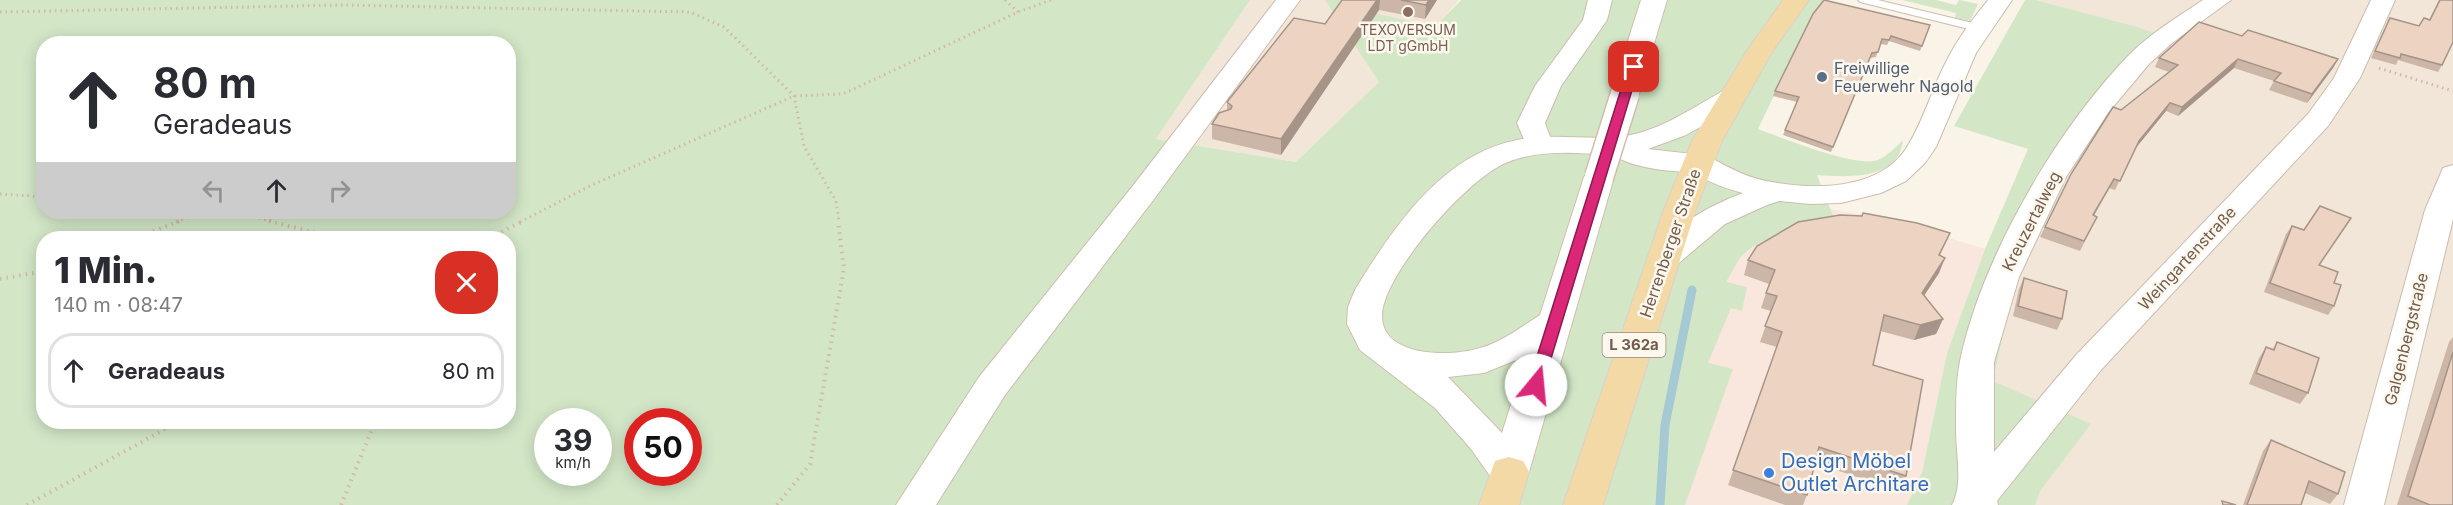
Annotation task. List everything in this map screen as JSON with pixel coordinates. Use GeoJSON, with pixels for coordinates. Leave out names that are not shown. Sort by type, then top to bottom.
{"type":"FeatureCollection","features":[{"type":"Feature","properties":{"kind":"main road"},"geometry":{"type":"LineString","coordinates":[[1504,489],[1654,0]]}},
{"type":"Feature","properties":{"kind":"main road","name":"Herrenberger Straße"},"geometry":{"type":"LineString","coordinates":[[1583,505],[1663,260],[1699,162],[1731,98],[1759,52],[1796,0]]}},
{"type":"Feature","properties":{"kind":"main road"},"geometry":{"type":"LineString","coordinates":[[1504,489],[1490,443],[1437,388],[1401,361],[1383,351],[1368,333],[1364,312],[1372,289],[1414,226],[1444,190],[1484,160],[1539,145],[1626,144],[1697,117],[1731,98]]}},
{"type":"Feature","properties":{"kind":"main road"},"geometry":{"type":"LineString","coordinates":[[1626,144],[1645,158],[1699,162]]}},
{"type":"Feature","properties":{"kind":"main road"},"geometry":{"type":"LineString","coordinates":[[1401,361],[1448,367],[1478,364],[1513,350],[1556,320]]}},
{"type":"Feature","properties":{"kind":"street"},"geometry":{"type":"LineString","coordinates":[[916,505],[992,386],[1143,193],[1206,120],[1288,0]]}},
{"type":"Feature","properties":{"kind":"street"},"geometry":{"type":"LineString","coordinates":[[1539,145],[1531,123],[1548,86],[1595,20],[1600,0]]}},
{"type":"Feature","properties":{"kind":"street"},"geometry":{"type":"LineString","coordinates":[[1699,162],[1714,174],[1775,193],[1809,196],[1861,188],[1884,181],[1902,171],[1916,157],[1960,58],[2000,0]]}},
{"type":"Feature","properties":{"kind":"street","name":"Kreuzertalweg"},"geometry":{"type":"LineString","coordinates":[[1976,503],[1974,424],[1977,362],[2003,277],[2047,187],[2097,108],[2140,59],[2163,38],[2219,0]]}},
{"type":"Feature","properties":{"kind":"street","name":"Weingartenstraße"},"geometry":{"type":"LineString","coordinates":[[1976,503],[2089,362],[2318,120],[2347,78],[2383,0]]}},
{"type":"Feature","properties":{"kind":"street"},"geometry":{"type":"LineString","coordinates":[[1699,162],[1721,159],[1740,161],[1823,185],[1861,188]]}},
{"type":"Feature","properties":{"kind":"street","name":"Galgenbergstraße"},"geometry":{"type":"LineString","coordinates":[[2364,505],[2440,210],[2453,174]]}},
{"type":"Feature","properties":{"kind":"street"},"geometry":{"type":"LineString","coordinates":[[1663,260],[1709,218],[1740,202],[1775,193]]}},
{"type":"Feature","properties":{"kind":"lane"},"geometry":{"type":"LineString","coordinates":[[1864,0],[1981,28]]}},
{"type":"Feature","properties":{"kind":"path"},"geometry":{"type":"LineString","coordinates":[[1005,0],[1018,12]]}},
{"type":"Feature","properties":{"kind":"path"},"geometry":{"type":"LineString","coordinates":[[503,231],[592,185],[794,96],[843,94],[1018,12],[1051,0]]}},
{"type":"Feature","properties":{"kind":"path"},"geometry":{"type":"LineString","coordinates":[[0,12],[342,5],[690,12],[724,27],[794,96],[804,146],[836,201],[844,268],[810,464],[777,505]]}},
{"type":"Feature","properties":{"kind":"path"},"geometry":{"type":"LineString","coordinates":[[2355,60],[2453,91]]}},
{"type":"Feature","properties":{"kind":"path"},"geometry":{"type":"LineString","coordinates":[[0,194],[36,196]]}},
{"type":"Feature","properties":{"kind":"path"},"geometry":{"type":"LineString","coordinates":[[153,231],[185,219]]}},
{"type":"Feature","properties":{"kind":"path"},"geometry":{"type":"LineString","coordinates":[[262,219],[309,231]]}},
{"type":"Feature","properties":{"kind":"path"},"geometry":{"type":"LineString","coordinates":[[0,279],[36,272]]}},
{"type":"Feature","properties":{"kind":"path"},"geometry":{"type":"LineString","coordinates":[[27,505],[165,429]]}},
{"type":"Feature","properties":{"kind":"path"},"geometry":{"type":"LineString","coordinates":[[341,505],[372,429]]}},
{"type":"Feature","properties":{"kind":"shaded area"},"geometry":{"type":"Polygon","coordinates":[[[1250,0],[1459,0],[1436,27],[1297,162],[1156,139],[1250,0]]]}},
{"type":"Feature","properties":{"kind":"shaded area"},"geometry":{"type":"Polygon","coordinates":[[[2036,0],[2453,0],[2453,505],[2035,505],[2041,490],[2090,424],[1993,382],[2018,268],[2134,26],[2036,0]]]}},
{"type":"Feature","properties":{"kind":"shaded area"},"geometry":{"type":"Polygon","coordinates":[[[1819,207],[1894,221],[1985,249],[1947,353],[1922,474],[1907,505],[1683,505],[1712,279],[1739,237],[1819,207]]]}},
{"type":"Feature","properties":{"kind":"green space"},"geometry":{"type":"Polygon","coordinates":[[[0,0],[1250,0],[1156,139],[1296,162],[1379,82],[1325,0],[1345,0],[1347,7],[1435,27],[1461,0],[1824,0],[1810,20],[1758,129],[1819,151],[1853,160],[1878,160],[1903,140],[1899,153],[1892,163],[1882,170],[1856,176],[1817,175],[1837,226],[1799,231],[1772,238],[1749,249],[1740,258],[1726,282],[1747,287],[1742,311],[1731,308],[1708,363],[1733,369],[1685,505],[0,505],[0,0]]]}},
{"type":"Feature","properties":{"kind":"green space"},"geometry":{"type":"Polygon","coordinates":[[[1902,0],[1936,0],[1956,5],[1959,0],[1978,4],[1970,21],[1955,18],[1956,13],[1902,0]]]}},
{"type":"Feature","properties":{"kind":"green space"},"geometry":{"type":"Polygon","coordinates":[[[2025,0],[2036,0],[2134,26],[2171,39],[2103,116],[2069,161],[2018,268],[1993,381],[2091,424],[2041,490],[2035,505],[1907,505],[1922,473],[1947,353],[1985,249],[2028,149],[1954,126],[2025,0]]]}},
{"type":"Feature","properties":{"kind":"building"},"geometry":{"type":"Polygon","coordinates":[[[1342,0],[1377,0],[1281,139],[1212,124],[1219,113],[1231,109],[1232,106],[1227,102],[1294,18],[1325,24],[1342,0]]]}},
{"type":"Feature","properties":{"kind":"building"},"geometry":{"type":"Polygon","coordinates":[[[1401,0],[1429,0],[1426,5],[1401,0]]]}},
{"type":"Feature","properties":{"kind":"building","name":"Freiwillige Feuerwehr Nagold"},"geometry":{"type":"Polygon","coordinates":[[[1824,0],[1930,25],[1922,46],[1891,36],[1889,40],[1882,39],[1878,52],[1872,53],[1833,147],[1785,130],[1799,97],[1775,91],[1813,14],[1824,0]]]}},
{"type":"Feature","properties":{"kind":"building"},"geometry":{"type":"Polygon","coordinates":[[[2440,0],[2453,0],[2453,42],[2442,65],[2401,54],[2400,58],[2375,51],[2390,18],[2419,26],[2424,18],[2430,20],[2440,0]]]}},
{"type":"Feature","properties":{"kind":"building"},"geometry":{"type":"Polygon","coordinates":[[[2199,22],[2242,36],[2248,30],[2338,59],[2312,94],[2274,81],[2281,73],[2238,59],[2182,107],[2170,103],[2139,141],[2120,181],[2114,179],[2093,215],[2097,217],[2084,241],[2045,227],[2071,174],[2113,107],[2121,110],[2178,65],[2159,58],[2199,22]]]}},
{"type":"Feature","properties":{"kind":"building"},"geometry":{"type":"Polygon","coordinates":[[[2320,206],[2351,218],[2319,265],[2338,272],[2334,283],[2341,285],[2334,306],[2270,283],[2292,226],[2304,230],[2320,206]]]}},
{"type":"Feature","properties":{"kind":"building"},"geometry":{"type":"Polygon","coordinates":[[[1863,213],[1917,223],[1950,233],[1939,255],[1945,258],[1922,293],[1943,319],[1920,325],[1884,315],[1873,365],[1923,380],[1906,476],[1819,447],[1807,495],[1733,470],[1782,332],[1765,326],[1777,296],[1766,293],[1775,270],[1748,260],[1757,246],[1798,222],[1840,215],[1862,216],[1863,213]]]}},
{"type":"Feature","properties":{"kind":"building"},"geometry":{"type":"Polygon","coordinates":[[[2024,278],[2067,291],[2062,319],[2018,306],[2024,278]]]}},
{"type":"Feature","properties":{"kind":"building"},"geometry":{"type":"Polygon","coordinates":[[[2277,342],[2319,358],[2308,393],[2256,373],[2266,347],[2274,350],[2277,342]]]}},
{"type":"Feature","properties":{"kind":"building"},"geometry":{"type":"Polygon","coordinates":[[[2453,352],[2453,505],[2430,505],[2408,496],[2453,352]]]}},
{"type":"Feature","properties":{"kind":"building"},"geometry":{"type":"Polygon","coordinates":[[[2271,440],[2345,472],[2338,494],[2309,481],[2301,505],[2247,505],[2271,440]]]}},
{"type":"Feature","properties":{"kind":"building"},"geometry":{"type":"Polygon","coordinates":[[[2222,501],[2236,505],[2223,505],[2222,501]]]}},
{"type":"Feature","properties":{"kind":"waterway"},"geometry":{"type":"LineString","coordinates":[[1660,505],[1665,425],[1692,290]]}},
{"type":"Feature","properties":{"kind":"place","name":"TEXOVERSUM LDT gGmbH"},"geometry":{"type":"Point","coordinates":[1408,12]}},
{"type":"Feature","properties":{"kind":"place","name":"Freiwillige Feuerwehr Nagold"},"geometry":{"type":"Point","coordinates":[1822,77]}},
{"type":"Feature","properties":{"kind":"place","name":"Design Möbel Outlet Architare"},"geometry":{"type":"Point","coordinates":[1769,473]}},
{"type":"Feature","properties":{"kind":"route"},"geometry":{"type":"LineString","coordinates":[[1536,385],[1634,67]]}}]}
